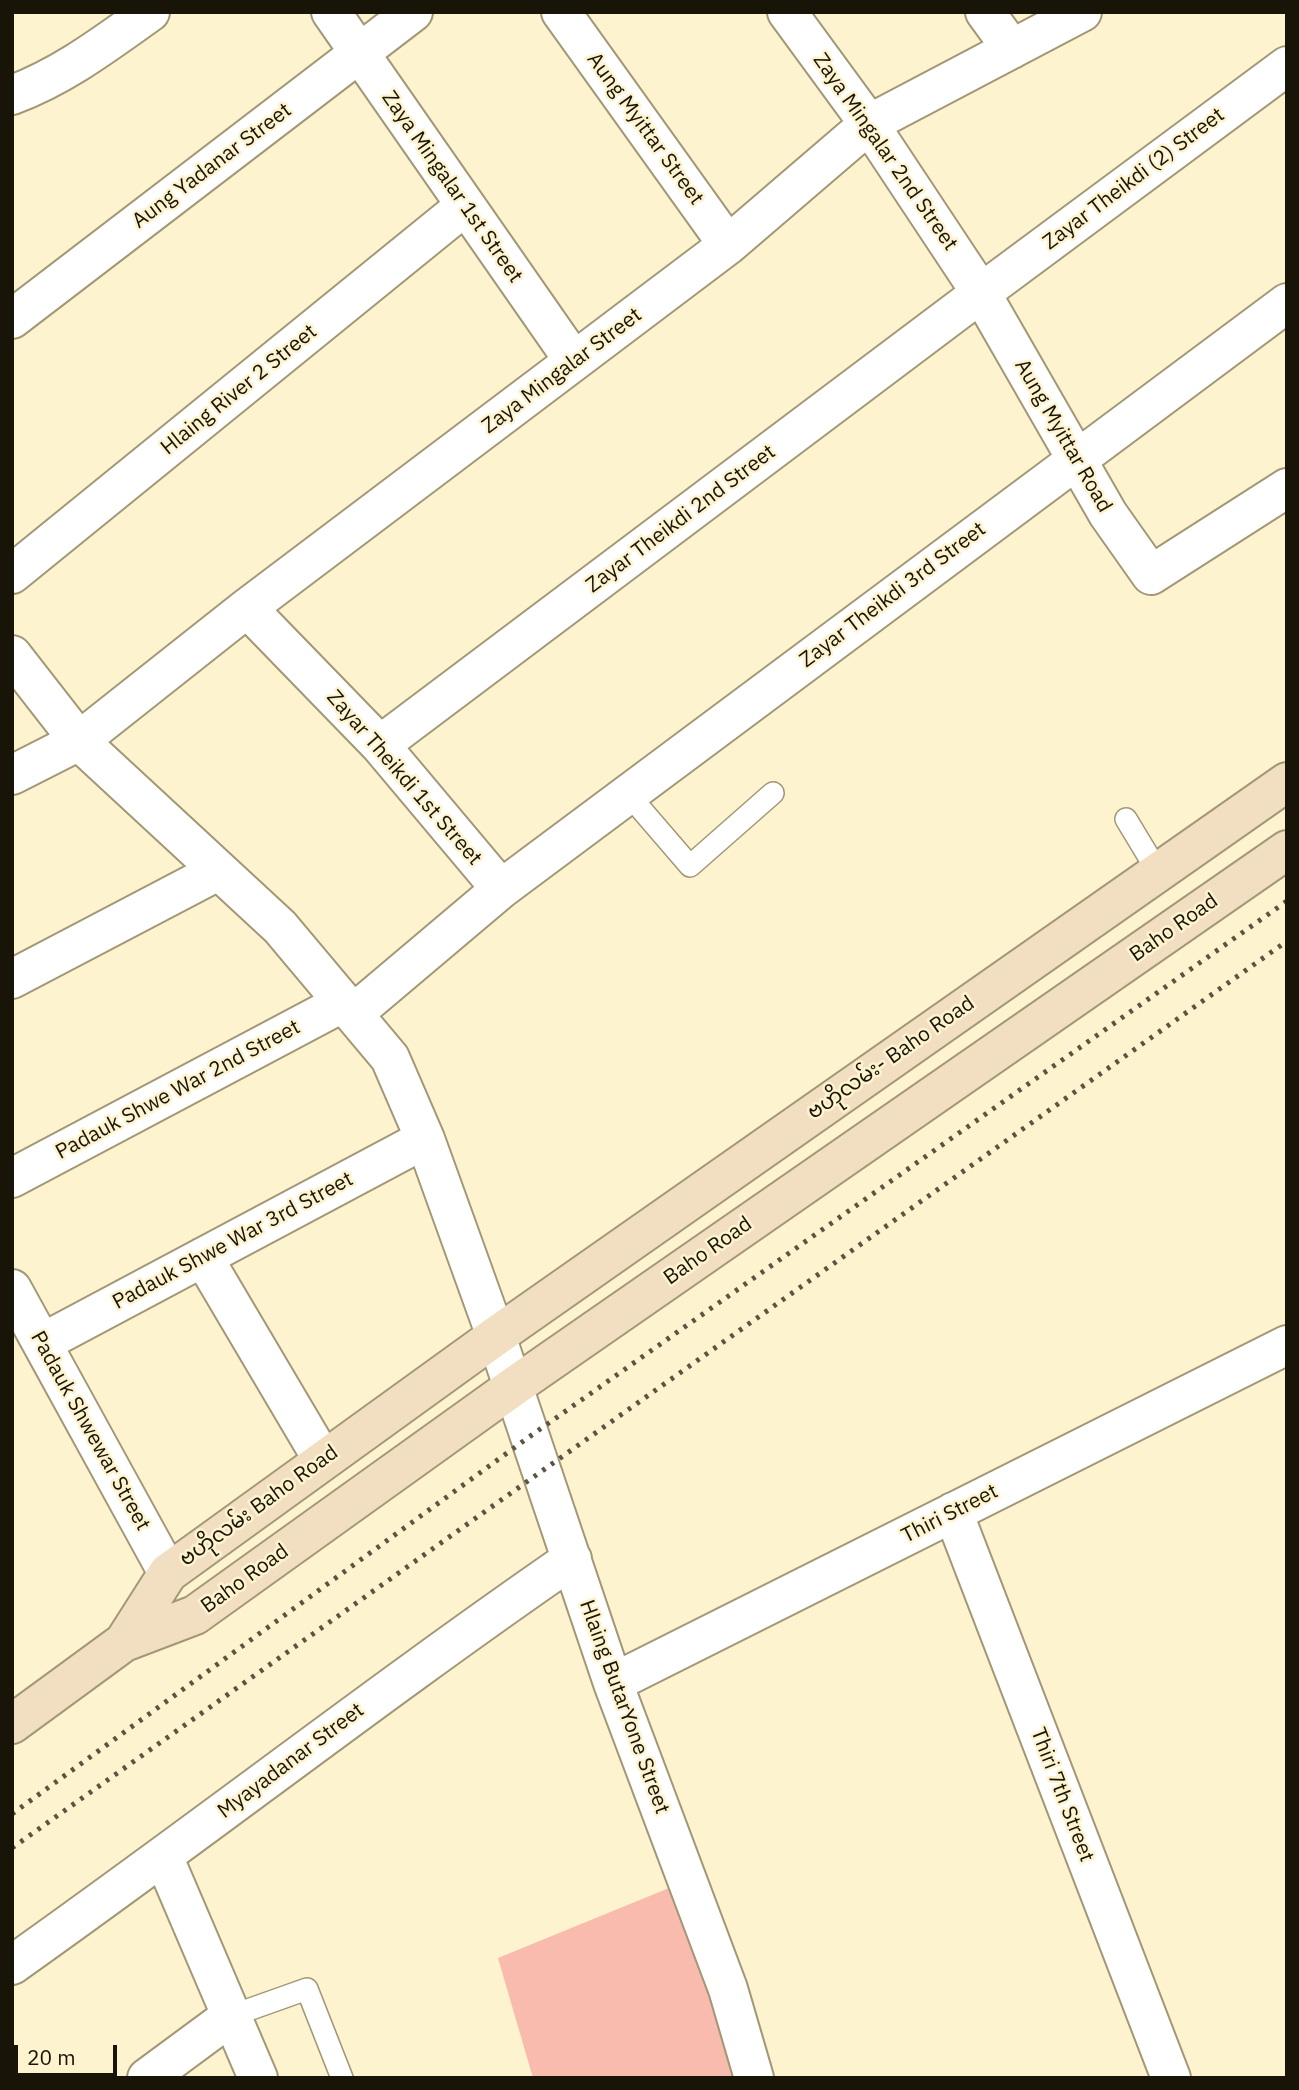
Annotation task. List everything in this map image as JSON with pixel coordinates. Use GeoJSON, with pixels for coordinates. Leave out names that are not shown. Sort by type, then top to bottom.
{"type":"FeatureCollection","features":[{"type":"Feature","properties":{"kind":"main road","name":"ဗဟိုလမ်း- Baho Road"},"geometry":{"type":"LineString","coordinates":[[496,1336],[1287,782]]}},
{"type":"Feature","properties":{"kind":"main road","name":"Baho Road"},"geometry":{"type":"LineString","coordinates":[[124,1642],[195,1615],[513,1387],[1287,850]]}},
{"type":"Feature","properties":{"kind":"main road","name":"ဗဟိုလမ်း Baho Road"},"geometry":{"type":"LineString","coordinates":[[12,1724],[124,1642],[168,1573],[496,1336]]}},
{"type":"Feature","properties":{"kind":"street"},"geometry":{"type":"LineString","coordinates":[[12,95],[43,84],[84,59],[149,12]]}},
{"type":"Feature","properties":{"kind":"street","name":"Zaya Mingalar 1st Street"},"geometry":{"type":"LineString","coordinates":[[331,12],[574,362]]}},
{"type":"Feature","properties":{"kind":"street","name":"Aung Yadanar Street"},"geometry":{"type":"LineString","coordinates":[[12,319],[412,12]]}},
{"type":"Feature","properties":{"kind":"street","name":"Aung Myittar Street"},"geometry":{"type":"LineString","coordinates":[[561,12],[728,245]]}},
{"type":"Feature","properties":{"kind":"street","name":"Zaya Mingalar 2nd Street"},"geometry":{"type":"LineString","coordinates":[[787,12],[869,124],[981,293]]}},
{"type":"Feature","properties":{"kind":"street"},"geometry":{"type":"LineString","coordinates":[[985,12],[1012,49]]}},
{"type":"Feature","properties":{"kind":"street","name":"Zaya Mingalar Street"},"geometry":{"type":"LineString","coordinates":[[247,608],[728,245],[869,124],[1082,12]]}},
{"type":"Feature","properties":{"kind":"street","name":"Zayar Theikdi (2) Street"},"geometry":{"type":"LineString","coordinates":[[981,293],[1287,66]]}},
{"type":"Feature","properties":{"kind":"street","name":"Hlaing River 2 Street"},"geometry":{"type":"LineString","coordinates":[[12,574],[465,206]]}},
{"type":"Feature","properties":{"kind":"street","name":"Aung Myittar Road"},"geometry":{"type":"LineString","coordinates":[[981,293],[1108,514],[1151,575],[1287,488]]}},
{"type":"Feature","properties":{"kind":"street","name":"Zayar Theikdi 2nd Street"},"geometry":{"type":"LineString","coordinates":[[380,745],[981,293]]}},
{"type":"Feature","properties":{"kind":"street","name":"Zayar Theikdi 3rd Street"},"geometry":{"type":"LineString","coordinates":[[501,889],[1287,303]]}},
{"type":"Feature","properties":{"kind":"street"},"geometry":{"type":"LineString","coordinates":[[12,775],[79,741],[247,608]]}},
{"type":"Feature","properties":{"kind":"street","name":"Zayar Theikdi 1st Street"},"geometry":{"type":"LineString","coordinates":[[247,608],[380,745],[501,889]]}},
{"type":"Feature","properties":{"kind":"street","name":"Hlaing ButarYone Street"},"geometry":{"type":"LineString","coordinates":[[12,655],[79,741],[280,927],[390,1058],[425,1139],[496,1336],[614,1683],[728,1989],[754,2078]]}},
{"type":"Feature","properties":{"kind":"street"},"geometry":{"type":"LineString","coordinates":[[12,979],[218,871]]}},
{"type":"Feature","properties":{"kind":"street","name":"Padauk Shwe War 2nd Street"},"geometry":{"type":"LineString","coordinates":[[12,1178],[348,1008],[501,889]]}},
{"type":"Feature","properties":{"kind":"street","name":"Padauk Shwe War 3rd Street"},"geometry":{"type":"LineString","coordinates":[[42,1343],[425,1139]]}},
{"type":"Feature","properties":{"kind":"street"},"geometry":{"type":"LineString","coordinates":[[203,1257],[323,1460]]}},
{"type":"Feature","properties":{"kind":"street","name":"Padauk Shwewar Street"},"geometry":{"type":"LineString","coordinates":[[12,1289],[168,1573]]}},
{"type":"Feature","properties":{"kind":"street","name":"Thiri Street"},"geometry":{"type":"LineString","coordinates":[[614,1683],[1287,1345]]}},
{"type":"Feature","properties":{"kind":"street","name":"Thiri 7th Street"},"geometry":{"type":"LineString","coordinates":[[953,1512],[1171,2078]]}},
{"type":"Feature","properties":{"kind":"street","name":"Myayadanar Street"},"geometry":{"type":"LineString","coordinates":[[12,1965],[451,1643],[572,1559]]}},
{"type":"Feature","properties":{"kind":"street"},"geometry":{"type":"LineString","coordinates":[[163,1856],[258,2078]]}},
{"type":"Feature","properties":{"kind":"street"},"geometry":{"type":"LineString","coordinates":[[147,2078],[231,2016]]}},
{"type":"Feature","properties":{"kind":"lane"},"geometry":{"type":"LineString","coordinates":[[628,794],[690,866],[773,793]]}},
{"type":"Feature","properties":{"kind":"lane"},"geometry":{"type":"LineString","coordinates":[[1126,819],[1158,872]]}},
{"type":"Feature","properties":{"kind":"lane"},"geometry":{"type":"LineString","coordinates":[[231,2016],[307,1989],[342,2078]]}},
{"type":"Feature","properties":{"kind":"building"},"geometry":{"type":"Polygon","coordinates":[[[674,1886],[735,2078],[533,2078],[498,1958],[674,1886]]]}},
{"type":"Feature","properties":{"kind":"railway"},"geometry":{"type":"LineString","coordinates":[[12,1814],[529,1437],[1287,901]]}},
{"type":"Feature","properties":{"kind":"railway"},"geometry":{"type":"LineString","coordinates":[[12,1848],[1287,941]]}}]}
